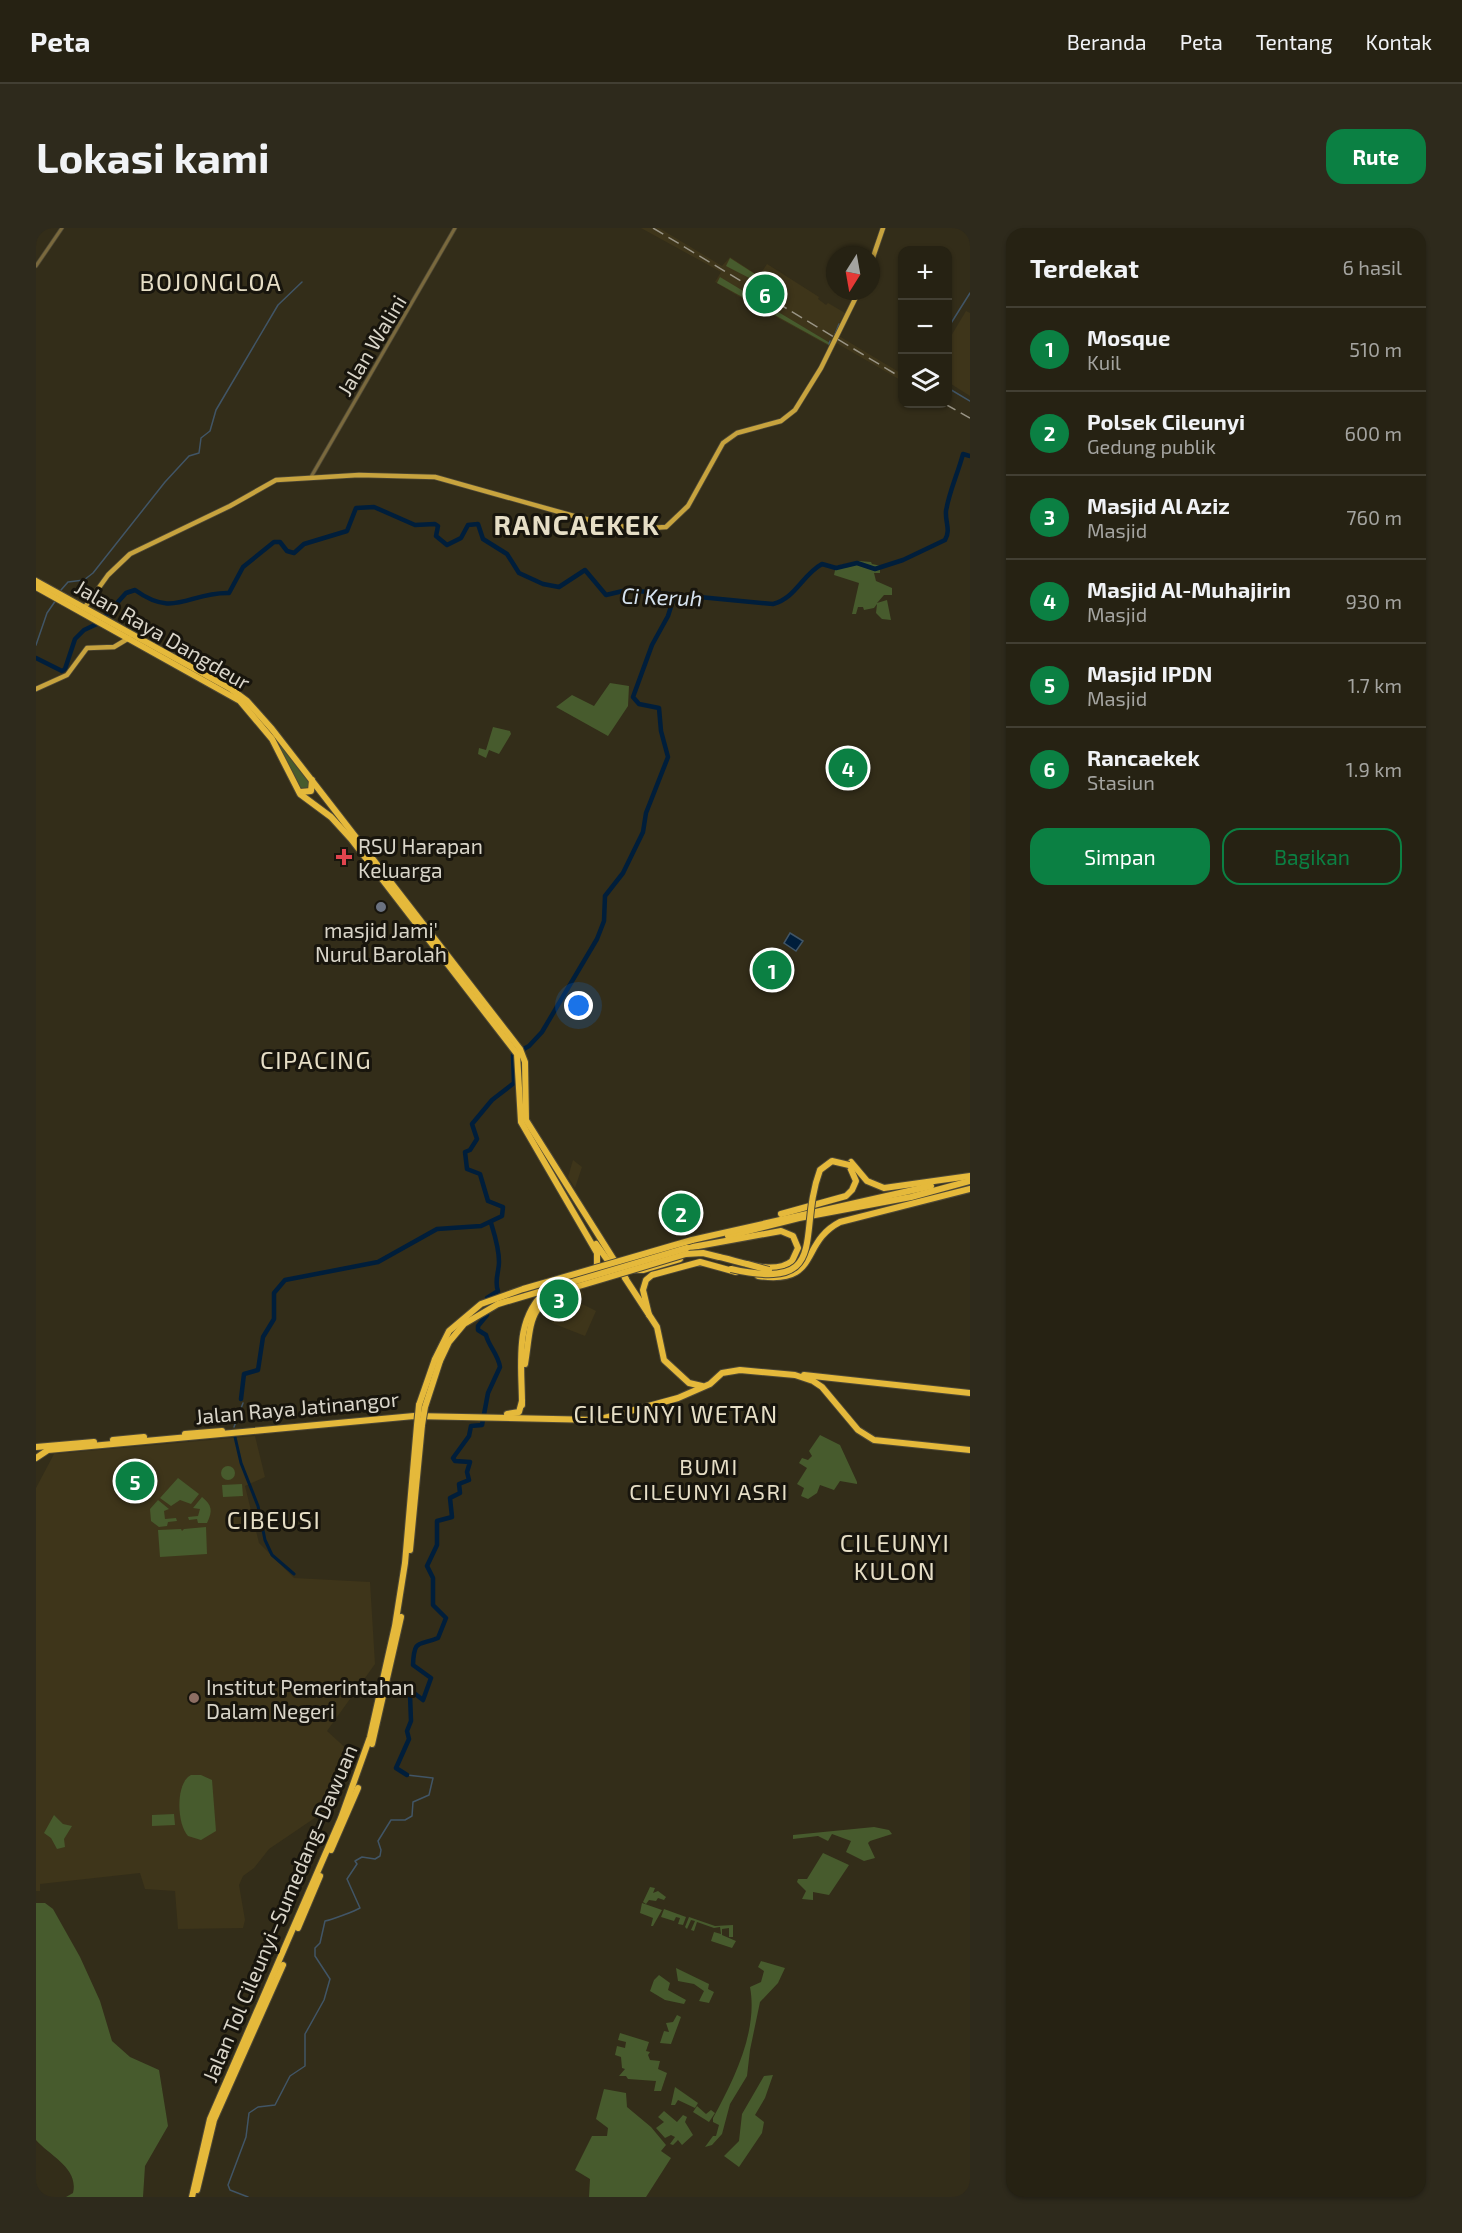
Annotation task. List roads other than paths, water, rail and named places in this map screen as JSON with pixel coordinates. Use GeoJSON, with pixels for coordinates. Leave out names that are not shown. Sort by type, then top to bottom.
{"type":"FeatureCollection","features":[{"type":"Feature","properties":{"kind":"highway","name":"Jalan Raya Dangdeur"},"geometry":{"type":"LineString","coordinates":[[36,581],[58,596],[239,694],[272,729],[312,780],[520,1053]]}},
{"type":"Feature","properties":{"kind":"highway","name":"Jalan Raya Dangdeur"},"geometry":{"type":"LineString","coordinates":[[36,587],[85,607],[97,617]]}},
{"type":"Feature","properties":{"kind":"highway","name":"Jalan Raya Dangdeur"},"geometry":{"type":"LineString","coordinates":[[108,623],[129,638],[240,701],[272,739],[298,791]]}},
{"type":"Feature","properties":{"kind":"highway"},"geometry":{"type":"LineString","coordinates":[[298,791],[306,793],[311,791],[312,780]]}},
{"type":"Feature","properties":{"kind":"highway"},"geometry":{"type":"LineString","coordinates":[[298,791],[351,839],[520,1053],[526,1120],[599,1236],[628,1277],[658,1331],[662,1356],[685,1380],[697,1386],[710,1384]]}},
{"type":"Feature","properties":{"kind":"highway"},"geometry":{"type":"LineString","coordinates":[[317,806],[314,797],[318,793],[324,796]]}},
{"type":"Feature","properties":{"kind":"highway"},"geometry":{"type":"LineString","coordinates":[[520,1053],[519,1117],[611,1266]]}},
{"type":"Feature","properties":{"kind":"highway"},"geometry":{"type":"LineString","coordinates":[[522,1373],[528,1328],[534,1314],[551,1297],[576,1287],[691,1253],[719,1257],[775,1271],[786,1270],[794,1264],[802,1248],[816,1170],[822,1162],[831,1157],[841,1157],[867,1181],[884,1188],[970,1178]]}},
{"type":"Feature","properties":{"kind":"highway"},"geometry":{"type":"LineString","coordinates":[[719,1267],[773,1274],[792,1271],[800,1263],[804,1252],[820,1170],[832,1161],[850,1163]]}},
{"type":"Feature","properties":{"kind":"highway"},"geometry":{"type":"LineString","coordinates":[[769,1221],[846,1196],[852,1190],[856,1180],[850,1163]]}},
{"type":"Feature","properties":{"kind":"highway","name":"Jalan Tol Cileunyi–Sumedang–Dawuan"},"geometry":{"type":"LineString","coordinates":[[194,2197],[194,2178],[210,2119],[341,1818],[370,1737],[395,1626],[405,1563],[422,1406],[449,1330],[481,1304],[523,1289],[692,1240],[970,1178]]}},
{"type":"Feature","properties":{"kind":"highway"},"geometry":{"type":"LineString","coordinates":[[543,1418],[526,1414],[522,1401],[522,1335],[527,1315],[533,1305],[556,1285],[588,1274],[609,1271],[628,1277],[700,1262],[768,1277],[793,1275],[806,1262],[824,1233],[840,1222],[970,1189]]}},
{"type":"Feature","properties":{"kind":"highway"},"geometry":{"type":"LineString","coordinates":[[572,1205],[598,1255],[597,1266],[588,1274]]}},
{"type":"Feature","properties":{"kind":"highway","name":"Jalan Tol Cileunyi–Sumedang–Dawuan"},"geometry":{"type":"LineString","coordinates":[[438,1360],[453,1336],[483,1310],[525,1294],[687,1248],[769,1221]]}},
{"type":"Feature","properties":{"kind":"highway"},"geometry":{"type":"LineString","coordinates":[[687,1248],[775,1231],[789,1233],[795,1240],[797,1253],[792,1262],[785,1266],[747,1264]]}},
{"type":"Feature","properties":{"kind":"highway"},"geometry":{"type":"LineString","coordinates":[[599,1236],[626,1267],[636,1271],[687,1257],[719,1257]]}},
{"type":"Feature","properties":{"kind":"highway"},"geometry":{"type":"LineString","coordinates":[[649,1316],[643,1290],[646,1280],[655,1272]]}},
{"type":"Feature","properties":{"kind":"highway"},"geometry":{"type":"LineString","coordinates":[[635,1293],[643,1290]]}},
{"type":"Feature","properties":{"kind":"highway","name":"Jalan Raya Jatinangor"},"geometry":{"type":"LineString","coordinates":[[37,1451],[422,1412],[597,1420],[684,1395],[710,1384],[722,1373],[735,1370],[795,1375],[818,1380],[970,1393]]}},
{"type":"Feature","properties":{"kind":"highway"},"geometry":{"type":"LineString","coordinates":[[684,1395],[688,1389],[685,1380]]}},
{"type":"Feature","properties":{"kind":"highway"},"geometry":{"type":"LineString","coordinates":[[818,1380],[858,1430],[874,1440],[970,1450]]}},
{"type":"Feature","properties":{"kind":"highway","name":"Jalan Raya Jatinangor"},"geometry":{"type":"LineString","coordinates":[[484,1415],[515,1414],[520,1409],[522,1401]]}},
{"type":"Feature","properties":{"kind":"main road"},"geometry":{"type":"LineString","coordinates":[[877,246],[883,228]]}},
{"type":"Feature","properties":{"kind":"main road"},"geometry":{"type":"LineString","coordinates":[[85,607],[108,575],[130,554],[238,501],[268,483],[311,477],[359,475],[435,477],[581,518],[635,528],[661,528],[672,522],[688,506],[723,443],[737,433],[781,422],[795,410],[826,358],[855,300]]}},
{"type":"Feature","properties":{"kind":"main road"},"geometry":{"type":"LineString","coordinates":[[36,689],[67,675],[87,648],[114,647],[129,638]]}},
{"type":"Feature","properties":{"kind":"street"},"geometry":{"type":"LineString","coordinates":[[36,266],[62,228]]}},
{"type":"Feature","properties":{"kind":"street","name":"Jalan Walini"},"geometry":{"type":"LineString","coordinates":[[311,477],[455,228]]}},
{"type":"Feature","properties":{"kind":"water"},"geometry":{"type":"Polygon","coordinates":[[[790,933],[803,941],[796,951],[784,943],[790,933]]]}},
{"type":"Feature","properties":{"kind":"waterway"},"geometry":{"type":"LineString","coordinates":[[61,590],[68,582],[84,580],[93,573],[165,482],[189,456],[199,453],[201,438],[210,431],[216,410],[278,305],[302,282]]}},
{"type":"Feature","properties":{"kind":"waterway"},"geometry":{"type":"LineString","coordinates":[[952,322],[970,293]]}},
{"type":"Feature","properties":{"kind":"waterway"},"geometry":{"type":"LineString","coordinates":[[835,334],[839,324]]}},
{"type":"Feature","properties":{"kind":"waterway"},"geometry":{"type":"LineString","coordinates":[[952,390],[970,401]]}},
{"type":"Feature","properties":{"kind":"waterway","name":"Ci Keruh"},"geometry":{"type":"LineString","coordinates":[[36,658],[62,671],[65,669],[75,639],[84,630],[99,623],[126,593],[135,590],[161,603],[182,602],[203,596],[229,593],[243,567],[274,542],[280,542],[287,551],[294,553],[304,544],[347,531],[356,508],[374,507],[415,525],[435,524],[438,526],[436,536],[447,545],[461,538],[468,525],[478,524],[483,539],[507,554],[519,573],[543,584],[559,587],[585,570],[606,595],[627,590],[773,604],[788,597],[809,574],[822,564],[836,568],[857,563],[875,569],[903,560],[945,540],[948,533],[946,511],[949,497],[963,454],[970,456]]}},
{"type":"Feature","properties":{"kind":"waterway"},"geometry":{"type":"LineString","coordinates":[[241,1399],[244,1374],[258,1370],[263,1337],[274,1319],[274,1293],[285,1280],[378,1262],[437,1229],[481,1226],[502,1216],[503,1207],[488,1201],[480,1174],[467,1169],[465,1152],[470,1150],[477,1139],[472,1124],[492,1100],[514,1083],[513,1055],[529,1046],[542,1032],[597,939],[604,921],[605,896],[623,873],[643,832],[646,813],[668,757],[661,731],[659,708],[639,704],[633,697],[652,645],[668,616],[674,597]]}},
{"type":"Feature","properties":{"kind":"waterway"},"geometry":{"type":"LineString","coordinates":[[36,645],[47,613],[56,600]]}},
{"type":"Feature","properties":{"kind":"waterway"},"geometry":{"type":"LineString","coordinates":[[407,1775],[396,1768],[409,1739],[407,1731],[411,1721],[410,1695],[414,1693],[423,1700],[431,1678],[413,1665],[415,1651],[419,1644],[438,1638],[446,1618],[433,1605],[433,1578],[427,1566],[437,1545],[437,1521],[452,1517],[450,1498],[460,1493],[459,1484],[469,1480],[467,1472],[470,1462],[455,1461],[453,1458],[469,1436],[471,1426],[482,1425],[488,1393],[500,1367],[486,1335],[478,1330],[478,1326],[487,1315],[487,1298],[498,1291],[496,1284],[499,1266],[497,1242],[491,1223]]}},
{"type":"Feature","properties":{"kind":"waterway"},"geometry":{"type":"LineString","coordinates":[[234,1427],[243,1403]]}},
{"type":"Feature","properties":{"kind":"waterway"},"geometry":{"type":"LineString","coordinates":[[235,1437],[241,1463],[258,1506],[265,1540],[272,1555],[294,1574]]}},
{"type":"Feature","properties":{"kind":"waterway"},"geometry":{"type":"LineString","coordinates":[[248,2197],[230,2190],[228,2185],[246,2137],[249,2113],[258,2107],[275,2105],[290,2076],[305,2066],[305,2034],[324,2000],[330,1979],[315,1956],[315,1948],[320,1943],[325,1921],[360,1908],[347,1879],[357,1864],[355,1861],[362,1857],[375,1859],[380,1856],[378,1841],[391,1820],[405,1820],[412,1816],[413,1802],[429,1795],[433,1778],[407,1775]]}},
{"type":"Feature","properties":{"kind":"railway"},"geometry":{"type":"LineString","coordinates":[[653,228],[898,376]]}},
{"type":"Feature","properties":{"kind":"railway"},"geometry":{"type":"LineString","coordinates":[[952,408],[970,418]]}},
{"type":"Feature","properties":{"kind":"place","name":"Rancaekek"},"geometry":{"type":"Point","coordinates":[765,294]}},
{"type":"Feature","properties":{"kind":"place","name":"Masjid Al-Muhajirin"},"geometry":{"type":"Point","coordinates":[848,768]}},
{"type":"Feature","properties":{"kind":"place","name":"RSU Harapan Keluarga"},"geometry":{"type":"Point","coordinates":[344,857]}},
{"type":"Feature","properties":{"kind":"place","name":"masjid Jami' Nurul Barolah"},"geometry":{"type":"Point","coordinates":[381,907]}},
{"type":"Feature","properties":{"kind":"place","name":"Mosque"},"geometry":{"type":"Point","coordinates":[772,970]}},
{"type":"Feature","properties":{"kind":"place","name":"Polsek Cileunyi"},"geometry":{"type":"Point","coordinates":[681,1213]}},
{"type":"Feature","properties":{"kind":"place","name":"Masjid Al Aziz"},"geometry":{"type":"Point","coordinates":[559,1299]}},
{"type":"Feature","properties":{"kind":"place","name":"Masjid IPDN"},"geometry":{"type":"Point","coordinates":[135,1481]}},
{"type":"Feature","properties":{"kind":"place","name":"Institut Pemerintahan Dalam Negeri"},"geometry":{"type":"Point","coordinates":[194,1698]}},
{"type":"Feature","properties":{"kind":"district","name":"BOJONGLOA"},"geometry":{"type":"Point","coordinates":[211,281]}},
{"type":"Feature","properties":{"kind":"district","name":"RANCAEKEK"},"geometry":{"type":"Point","coordinates":[577,524]}},
{"type":"Feature","properties":{"kind":"district","name":"CIPACING"},"geometry":{"type":"Point","coordinates":[316,1059]}},
{"type":"Feature","properties":{"kind":"district","name":"CILEUNYI WETAN"},"geometry":{"type":"Point","coordinates":[676,1413]}},
{"type":"Feature","properties":{"kind":"district","name":"BUMI CILEUNYI ASRI"},"geometry":{"type":"Point","coordinates":[709,1478]}},
{"type":"Feature","properties":{"kind":"district","name":"CIBEUSI"},"geometry":{"type":"Point","coordinates":[274,1519]}},
{"type":"Feature","properties":{"kind":"district","name":"CILEUNYI KULON"},"geometry":{"type":"Point","coordinates":[895,1556]}}]}
